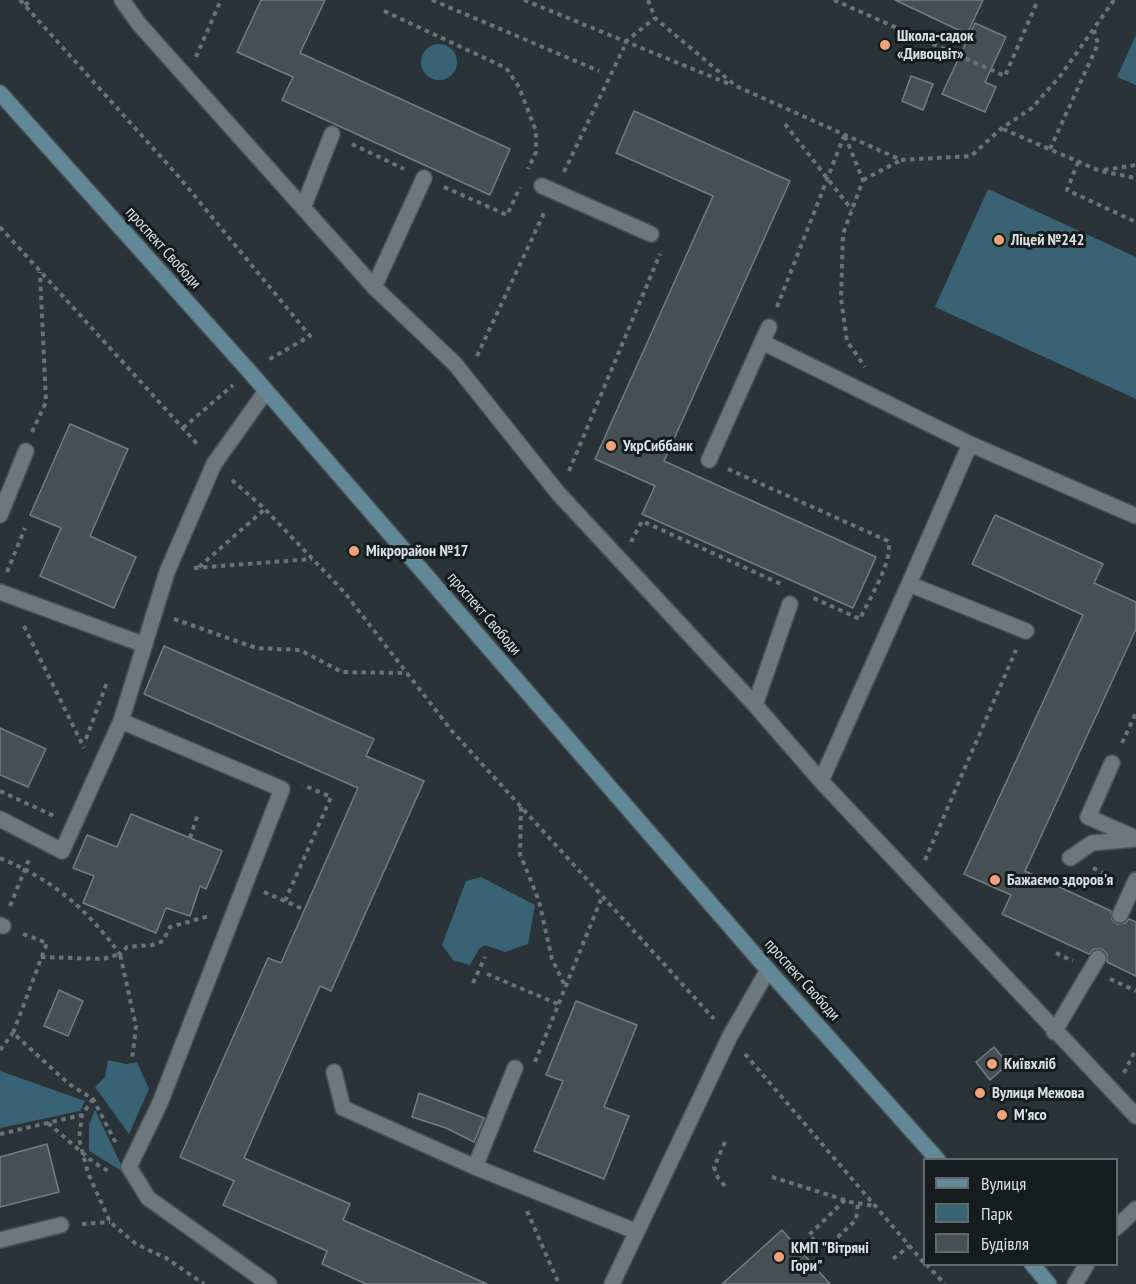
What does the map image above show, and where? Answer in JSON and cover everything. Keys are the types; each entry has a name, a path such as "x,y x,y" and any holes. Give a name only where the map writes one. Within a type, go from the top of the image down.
{"street":[{"name":"проспект Свободи","path":"0,93 266,391 768,970 936,1158"},
{"path":"1034,1266 1049,1284"}],"lane":[{"path":"122,0 139,24 374,286 455,364 558,493 755,705 821,781 1054,1032 1136,1116"},
{"path":"303,207 332,134"},
{"path":"374,286 424,178"},
{"path":"542,186 652,241"},
{"path":"709,460 770,327"},
{"path":"762,342 970,444 1136,516"},
{"path":"0,819 62,851 121,721 167,572 214,464 266,391"},
{"path":"821,781 970,444"},
{"path":"0,515 26,451"},
{"path":"909,584 1026,631"},
{"path":"5,589 145,645"},
{"path":"755,705 793,597"},
{"path":"121,721 282,789 160,1103 129,1167 148,1198 269,1284"},
{"path":"1112,763 1088,818 1136,839"},
{"path":"1070,858 1092,843 1136,839"},
{"path":"1120,915 1135,883"},
{"path":"1054,1032 1098,958"},
{"path":"612,1284 635,1231 730,1036 768,970"},
{"path":"475,1167 515,1068"},
{"path":"334,1072 343,1108 475,1167 635,1231"},
{"path":"1118,1226 1136,1209"},
{"path":"0,1240 61,1226"},
{"path":"1074,1284 1086,1266"}],"path":[{"path":"20,0 179,177 310,336"},
{"path":"25,5 31,0"},
{"path":"193,64 221,0"},
{"path":"432,0 598,71"},
{"path":"524,0 736,86 901,160"},
{"path":"648,0 655,18 736,86"},
{"path":"834,0 1005,76 1038,0"},
{"path":"866,369 847,341 841,298 843,234 863,180 901,160 971,156 1002,128 1032,108 1061,75 1114,0"},
{"path":"384,11 506,68 519,87 536,131 536,152 526,173"},
{"path":"625,42 655,18"},
{"path":"1050,149 1098,44 1094,30"},
{"path":"784,124 852,210"},
{"path":"1002,128 1100,171 1136,178"},
{"path":"770,327 844,135"},
{"path":"844,135 863,180"},
{"path":"1078,162 1067,190 1136,222"},
{"path":"1100,171 1136,165"},
{"path":"507,215 521,183"},
{"path":"0,227 214,464 265,509 344,592 452,730 730,1036 923,1262"},
{"path":"558,493 661,252 652,241"},
{"path":"31,433 46,402 40,271"},
{"path":"628,548 642,521 793,597 860,619 888,560 891,549 888,541 709,460"},
{"path":"265,509 199,567 313,559"},
{"path":"25,528 5,589 96,777"},
{"path":"153,614 256,648 300,650 342,672 407,673"},
{"path":"922,866 1026,631"},
{"path":"79,757 108,681"},
{"path":"1112,763 1136,712"},
{"path":"282,789 287,779 331,797 285,901"},
{"path":"0,791 56,817 59,807"},
{"path":"521,807 520,854 539,901 552,959 565,987"},
{"path":"190,838 198,814"},
{"path":"0,1050 13,1033 47,943 1,926 37,838"},
{"path":"0,858 25,868 72,898 120,954 136,1026 132,1060"},
{"path":"1070,858 1135,883"},
{"path":"254,887 305,910"},
{"path":"552,1019 602,897"},
{"path":"41,957 103,959 120,954 127,948 152,945 163,941 170,927 217,914 234,913"},
{"path":"472,983 485,957"},
{"path":"487,974 558,1004"},
{"path":"13,1033 69,1084 93,1099 129,1167"},
{"path":"93,1099 82,1115 79,1139 93,1186 110,1222 136,1244 166,1258 204,1284"},
{"path":"0,1134 82,1115"},
{"path":"48,1123 93,1162 128,1182 140,1185"},
{"path":"725,1143 714,1167 718,1178 726,1188"},
{"path":"772,1177 845,1200 875,1206"},
{"path":"845,1200 809,1235 824,1250 856,1220 858,1203"},
{"path":"524,1205 559,1284"},
{"path":"893,1259 909,1246"},
{"path":"927,1266 945,1284"}],"green space":[{"path":"1136,35 1136,85 1117,77"},
{"path":"439,44 452,49 457,62 452,75 439,80 426,75 421,62 426,49"},
{"path":"988,189 1136,257 1136,399 935,307"},
{"path":"481,877 535,905 528,944 505,952 485,945 479,949 470,965 453,960 442,945 466,881"},
{"path":"108,1060 126,1064 137,1062 149,1089 129,1134 95,1087 105,1077"},
{"path":"0,1071 85,1101 80,1111 0,1128"},
{"path":"95,1110 125,1173 89,1151 89,1125"}],"building":[{"path":"261,0 325,0 300,53 510,149 490,195 282,100 293,77 237,52"},
{"path":"895,0 983,0 967,34"},
{"path":"975,23 1006,37 985,82 996,87 985,112 942,94"},
{"path":"911,76 933,84 923,110 902,101"},
{"path":"634,111 790,181 664,461 876,557 853,608 642,514 655,486 595,459 713,196 616,153"},
{"path":"70,424 128,449 90,536 136,557 114,608 40,576 61,528 30,515"},
{"path":"995,515 1103,564 1094,583 1136,602 1136,629 1025,871 1111,911 1112,920 1117,924 1125,923 1129,919 1136,922 1136,976 1107,962 1107,954 1102,949 1094,949 1089,954 1002,914 1011,895 964,874 1083,615 972,564"},
{"path":"164,646 374,739 366,756 424,781 331,991 320,986 244,1158 350,1204 343,1220 487,1284 366,1284 322,1264 327,1251 223,1205 234,1181 180,1157 268,958 281,963 358,788 144,694"},
{"path":"0,728 46,749 28,787 0,775"},
{"path":"131,814 222,851 206,889 200,886 190,916 166,908 156,933 83,903 94,876 73,868 87,835 117,847"},
{"path":"59,990 83,1001 68,1036 44,1026"},
{"path":"576,1001 637,1025 604,1107 629,1116 604,1179 534,1151 563,1081 546,1075"},
{"path":"994,1047 1008,1064 990,1080 976,1062"},
{"path":"419,1093 484,1118 474,1142 446,1128 412,1117"},
{"path":"47,1144 59,1192 0,1207 0,1157"},
{"name":"КМП \"Вітряні Гори\"","path":"782,1230 830,1284 722,1284"}],"place":[{"name":"Школа-садок «Дивоцвіт»","path":"885,45"},
{"name":"Ліцей №242","path":"999,240"},
{"name":"УкрСиббанк","path":"611,446"},
{"name":"Мікрорайон №17","path":"354,551"},
{"name":"Бажаємо здоров'я","path":"995,880"},
{"name":"Київхліб","path":"992,1064"},
{"name":"Вулиця Межова","path":"980,1093"},
{"name":"М'ясо","path":"1002,1115"},
{"name":"КМП \"Вітряні Гори\"","path":"779,1257"}]}
